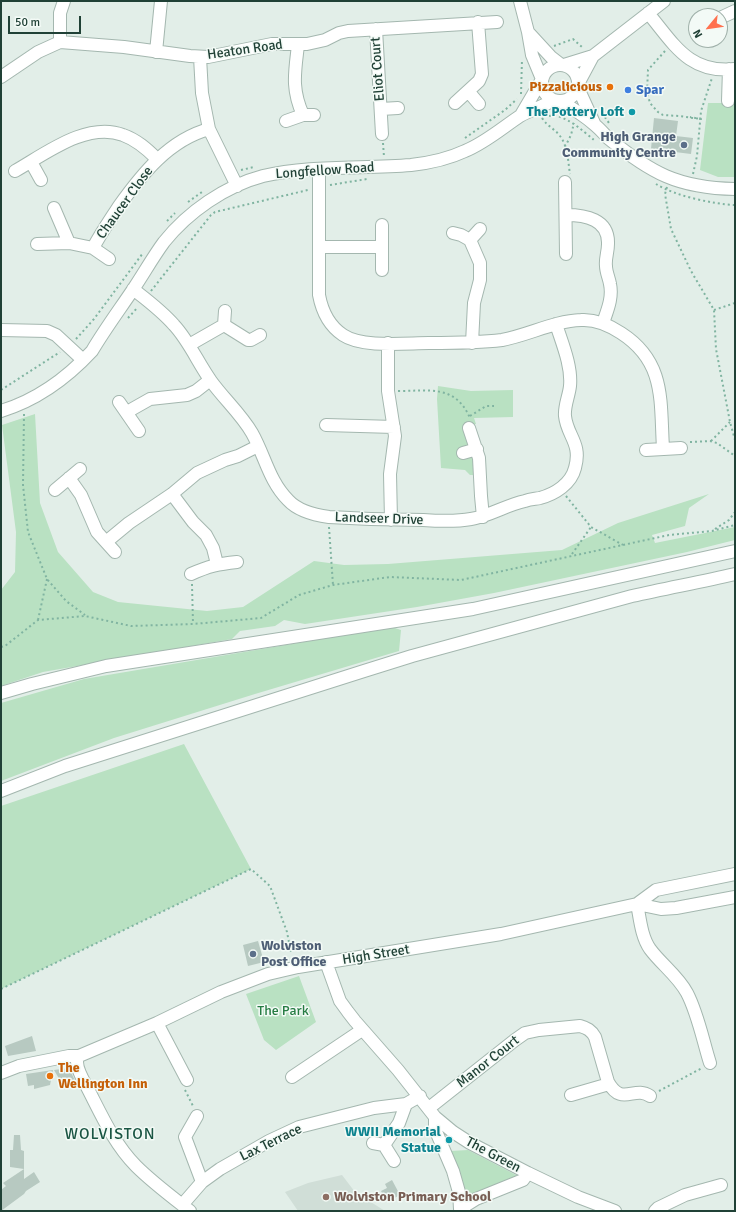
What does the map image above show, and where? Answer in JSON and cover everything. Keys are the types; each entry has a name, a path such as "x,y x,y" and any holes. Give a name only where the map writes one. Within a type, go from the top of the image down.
{"street":[{"path":"60,42 60,13 64,1"},
{"path":"156,52 161,1"},
{"path":"520,1 528,32 525,56 542,80 544,92 557,101 571,107 618,145 658,173 692,185 735,189"},
{"path":"521,115 548,68 554,65 593,56 664,1"},
{"path":"648,13 682,54 689,60 702,66 715,69 732,69 728,101"},
{"path":"455,103 479,81 482,74 478,22"},
{"name":"Heaton Road","path":"1,77 38,52 60,42 124,47 200,57 227,54 272,44 298,45 317,42 348,31 497,22"},
{"name":"Eliot Court","path":"376,29 382,134"},
{"path":"528,32 544,50 575,72 578,77 578,86 595,125"},
{"path":"286,121 308,115 297,99 294,82 298,45"},
{"path":"521,115 557,101 571,98 593,56"},
{"path":"200,57 202,93 208,129 237,186"},
{"path":"468,91 480,104"},
{"name":"Eliot Court","path":"381,109 398,108"},
{"name":"Longfellow Road","path":"1,411 26,409 66,377 92,351 163,243 186,218 208,202 237,186 263,176 292,171 424,164 466,151 521,115"},
{"name":"Chaucer Close","path":"93,248 100,233 128,194 158,159 188,136 208,129"},
{"name":"Chaucer Close","path":"15,172 61,145 80,136 99,132 121,134 132,139 158,159"},
{"path":"31,162 41,180"},
{"path":"319,170 319,295 321,308 334,328 344,336 353,340 364,342 472,343 502,340 556,324 582,320 604,323 638,346 647,356 654,370 659,386 663,448"},
{"path":"565,182 566,254"},
{"path":"54,208 68,243"},
{"path":"566,215 586,216 594,220 600,225 607,237 606,268 611,294 604,323"},
{"path":"382,225 382,270"},
{"path":"470,240 480,229"},
{"path":"453,233 470,240 477,255 480,271 480,280 474,303 472,343"},
{"name":"Chaucer Close","path":"37,244 68,243 93,248 109,260"},
{"path":"319,247 382,247"},
{"name":"Landseer Drive","path":"133,289 168,318 175,326 210,380 252,433 272,479 289,502 301,510 315,515 329,517 456,521 483,517 512,504 551,494 560,488 571,477 577,460 576,447 565,416 565,406 570,385 570,373 556,324"},
{"path":"224,311 224,325"},
{"path":"189,346 224,325"},
{"path":"224,325 248,340 260,335"},
{"path":"1,330 47,331 56,335 83,360"},
{"path":"388,343 388,391 395,436 390,474 391,520"},
{"path":"127,412 150,399 187,395 196,391 210,380"},
{"path":"119,402 139,431"},
{"path":"469,422 477,449 480,466 483,517"},
{"path":"326,426 394,427"},
{"path":"106,542 138,517 172,494 197,473 258,446"},
{"path":"646,450 681,448"},
{"path":"463,453 477,449"},
{"path":"55,490 80,469"},
{"path":"69,478 81,495 95,528 115,552"},
{"path":"172,494 193,522 206,535 213,548 217,564"},
{"path":"1,693 106,666 473,609 735,551"},
{"path":"192,574 208,566 237,562"},
{"path":"1,791 65,766 412,656 632,596 704,582 735,574"},
{"path":"638,904 656,890 735,874"},
{"path":"638,904 660,909 676,908 735,897"},
{"path":"638,904 644,936 649,948 681,984 687,994 693,1008 710,1063"},
{"name":"High Street","path":"6,1071 19,1066 69,1056 79,1056 157,1023 246,981 291,969 501,934 638,904"},
{"path":"326,962 340,1001 362,1030 398,1070 432,1112"},
{"path":"157,1023 187,1080"},
{"name":"Manor Court","path":"432,1112 515,1040 525,1033 539,1030 580,1026 592,1031 598,1043 609,1084"},
{"path":"292,1077 362,1030"},
{"path":"79,1056 77,1060 78,1066 85,1083 110,1130 126,1154 136,1166 186,1208"},
{"path":"1,1060 6,1071"},
{"path":"571,1095 609,1084 611,1088 621,1094 627,1095 641,1092 650,1096"},
{"name":"Lax Terrace","path":"186,1208 202,1182 242,1156 299,1127 374,1108 406,1104 420,1096"},
{"path":"394,1161 379,1144 399,1123 406,1104"},
{"name":"The Green","path":"432,1112 453,1132 470,1143 528,1173 523,1180 476,1199 460,1210"},
{"name":"The Green","path":"432,1112 435,1128 459,1192 460,1210"},
{"path":"198,1116 185,1137 202,1182"},
{"path":"445,1152 455,1146 470,1143"},
{"path":"528,1173 578,1197 615,1211"},
{"path":"655,1211 658,1208 685,1195 721,1185"}],"path":[{"path":"544,50 573,39 593,56"},
{"path":"669,47 648,70 646,92 650,103 663,115 701,119"},
{"path":"462,140 505,110 521,96 525,56"},
{"path":"688,173 693,174 697,156 702,111 715,69"},
{"path":"534,110 547,126 560,136 565,146 570,174 565,182"},
{"path":"600,110 611,125"},
{"path":"690,117 701,119"},
{"path":"382,134 385,167"},
{"path":"627,140 630,136"},
{"path":"623,137 632,144"},
{"path":"231,174 257,166"},
{"path":"670,178 665,194 671,229 691,272 714,310 716,349 730,422 735,440"},
{"path":"125,321 145,299 211,215 215,212 319,187 368,179"},
{"path":"185,204 206,189"},
{"path":"165,224 180,209"},
{"path":"1,390 69,346 94,320 147,247"},
{"path":"714,310 735,303"},
{"path":"388,391 442,391 454,397 463,405 469,422 486,406 494,406"},
{"path":"18,416 26,409"},
{"path":"26,409 23,485 28,532 47,579 66,601 85,616"},
{"path":"710,441 730,422"},
{"path":"681,448 682,442 717,442 735,456"},
{"path":"560,488 591,526 623,545"},
{"path":"712,531 729,520 735,512"},
{"path":"329,517 334,586"},
{"path":"1,647 5,646 38,620 85,616 131,626 193,624 261,618 298,595 334,586 390,578 461,580 669,535 712,531 735,525"},
{"path":"571,555 591,526"},
{"path":"192,574 193,624"},
{"path":"38,620 47,579"},
{"path":"1,989 252,870 270,886 287,932 291,953"},
{"path":"650,1096 710,1063"},
{"path":"187,1080 182,1083 198,1116"}],"shaded area":[{"name":"Wolviston Primary School","path":"342,1175 355,1192 385,1211 298,1211 285,1192 308,1183"}],"green space":[{"path":"708,103 735,103 735,177 718,177 700,170"},
{"path":"438,386 471,391 513,390 513,417 474,418 476,424 467,427 478,475 470,475 465,470 441,468 437,399"},
{"path":"35,414 40,503 58,552 93,592 118,602 207,611 243,607 314,561 344,565 388,564 562,550 618,523 709,494 689,508 685,526 652,535 655,543 735,527 735,540 687,552 494,593 417,607 305,624 284,620 275,626 240,631 232,639 43,672 1,686 1,590 15,572 16,532 2,425"},
{"path":"392,627 401,630 399,651 114,738 1,781 1,703 84,679"},
{"path":"184,744 251,869 1,989 1,806"},
{"name":"The Park","path":"299,976 316,1022 276,1050 264,1040 246,994"},
{"path":"468,1150 518,1176 466,1198 450,1151"}],"building":[{"path":"654,118 678,121 676,136 693,138 691,154 651,149"},
{"name":"Wolviston Post Office","path":"258,941 264,962 248,966 243,945"},
{"path":"32,1036 36,1051 8,1056 5,1046"},
{"path":"69,1068 76,1083 65,1089 54,1070"},
{"path":"53,1070 50,1085 34,1089 34,1085 28,1086 26,1074"},
{"path":"14,1135 20,1135 21,1150 24,1151 24,1169 10,1167 10,1150 13,1150"},
{"path":"24,1169 24,1179 34,1172 40,1182 1,1211 1,1190 6,1186 3,1183"},
{"path":"392,1180 400,1195 387,1202 381,1191 387,1188 385,1184"}],"place":[{"name":"Pizzalicious","path":"610,87"},
{"name":"Spar","path":"628,90"},
{"name":"The Pottery Loft","path":"632,112"},
{"name":"High Grange Community Centre","path":"684,145"},
{"name":"Wolviston Post Office","path":"253,954"},
{"name":"The Wellington Inn","path":"50,1076"},
{"name":"WWII Memorial Statue","path":"449,1140"},
{"name":"Wolviston Primary School","path":"326,1197"}],"district":[{"name":"WOLVISTON","path":"110,1135"}]}
